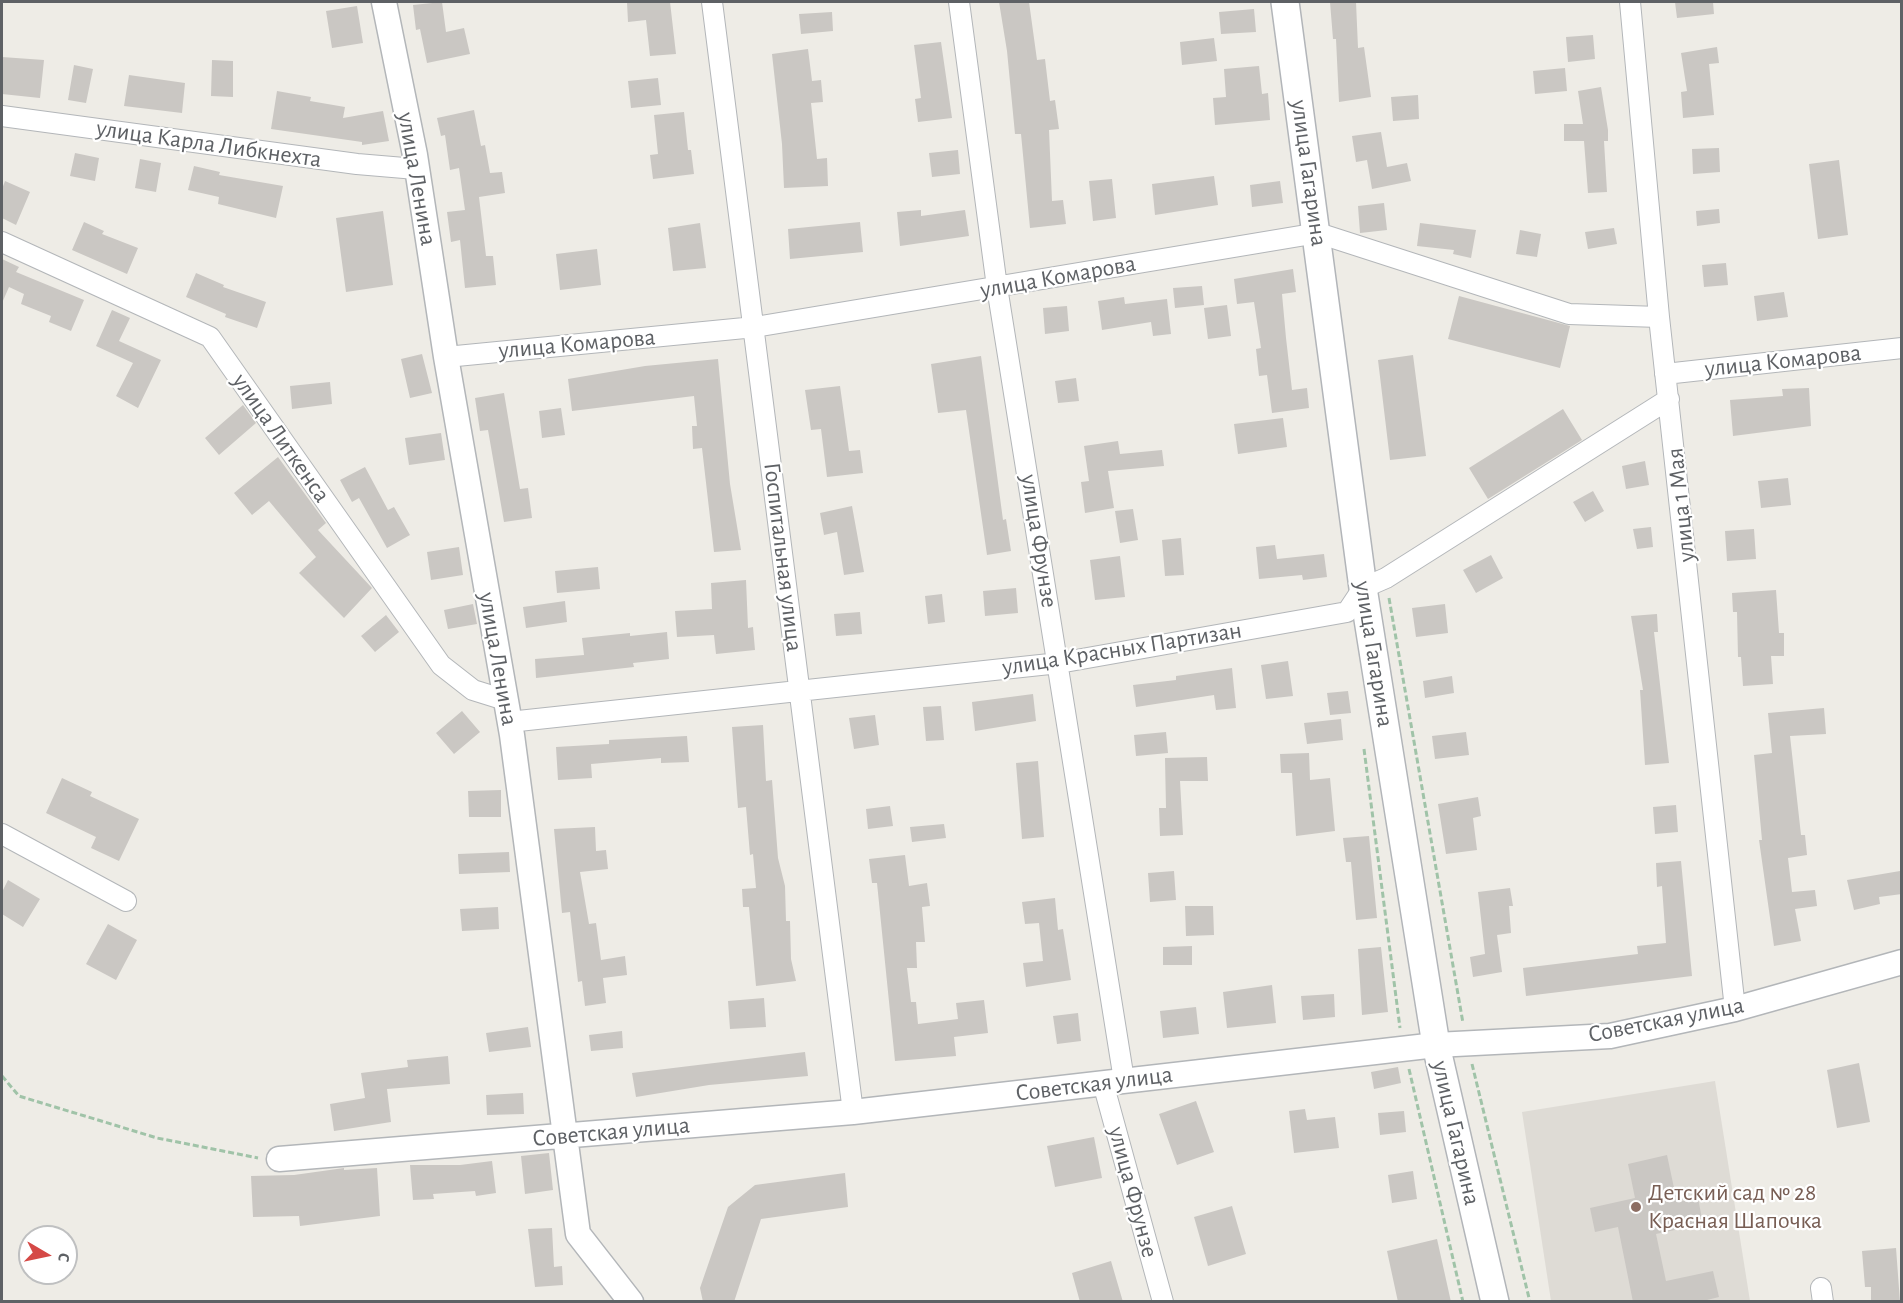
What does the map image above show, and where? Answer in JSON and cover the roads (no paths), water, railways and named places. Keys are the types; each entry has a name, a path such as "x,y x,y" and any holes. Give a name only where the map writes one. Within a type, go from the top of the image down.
{"main road":[{"name":"улица Гагарина","path":"1285,2 1318,233 1374,583 1436,1045 1495,1302"}],"street":[{"name":"улица Ленина","path":"384,2 416,169 507,711 578,1234 631,1302"},
{"name":"Госпитальная улица","path":"712,2 853,1112"},
{"name":"улица Фрунзе","path":"959,2 997,287 1059,663 1114,1082 1162,1302"},
{"name":"улица 1 Мая","path":"1630,2 1659,318 1735,1009"},
{"name":"улица Карла Либкнехта","path":"2,116 357,165 416,169"},
{"name":"улица Комарова","path":"446,357 755,327 1318,233 1569,314 1659,318"},
{"name":"улица Литкенса","path":"2,243 210,338 441,665 473,690 507,711"},
{"name":"улица Комарова","path":"1665,374 1902,348"},
{"name":"улица Красных Партизан","path":"507,711 800,690 1059,663 1347,612 1374,583 1669,399"},
{"path":"2,834 126,901"},
{"name":"Советская улица","path":"279,1159 853,1112 1436,1045 1610,1036 1735,1009 1902,962"}],"place":[{"name":"Детский сад № 28 Красная Шапочка","path":"1636,1207"}]}
